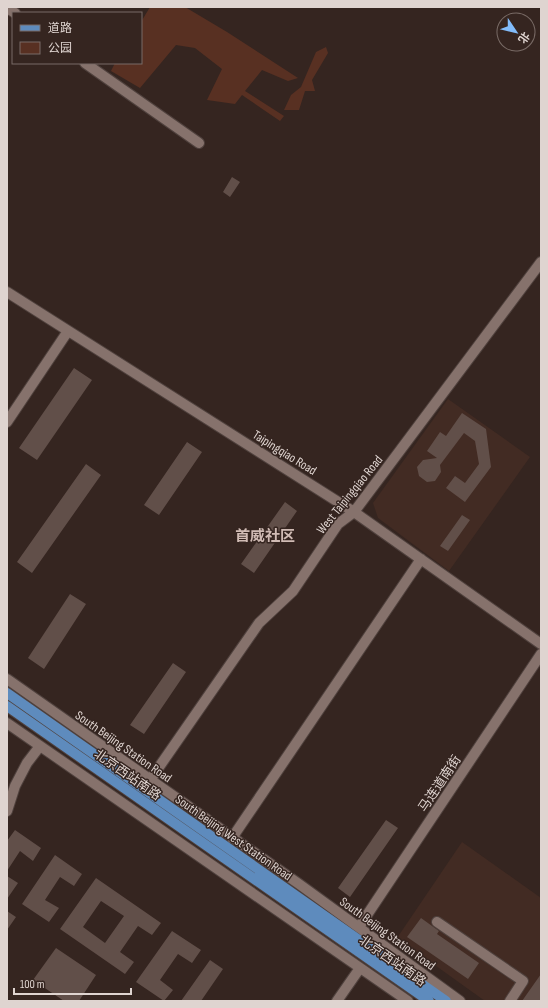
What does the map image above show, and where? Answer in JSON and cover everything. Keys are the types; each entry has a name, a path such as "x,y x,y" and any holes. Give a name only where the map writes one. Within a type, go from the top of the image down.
{"main road":[{"name":"South Beijing West Station Road","path":"7,692 446,1001"},
{"name":"北京西站南路","path":"7,706 429,1001"}],"street":[{"path":"87,64 199,143"},
{"name":"West Taipingqiao Road","path":"150,780 259,623 293,591 338,524 354,512 541,262"},
{"name":"Taipingqiao Road","path":"7,292 354,512 541,644"},
{"path":"7,422 68,331"},
{"path":"232,838 421,559"},
{"name":"马连道南街","path":"359,927 541,654"},
{"name":"South Beijing Station Road","path":"7,679 359,927 460,1001"},
{"path":"7,723 408,1001"},
{"path":"7,811 9,794 27,763 40,746"},
{"path":"438,922 523,981 510,1001"},
{"path":"337,1001 360,968"}],"shaded area":[{"path":"448,399 530,457 449,571 378,518 373,503"},
{"path":"462,842 541,898 541,1001 485,1001 397,938"}],"green space":[{"path":"150,7 185,7 298,78 288,81 262,70 245,91 284,116 280,121 242,95 235,104 207,100 222,69 195,48 176,45 140,88 111,71 114,64 142,64 142,20"},
{"path":"326,47 328,53 312,80 315,91 305,91 299,110 284,110 291,95 301,87 316,52"}],"building":[{"path":"232,177 240,182 230,197 223,192"},
{"path":"74,368 92,380 37,460 19,448"},
{"path":"462,413 486,429 491,467 465,502 446,488 455,476 465,483 479,464 475,441 464,433 440,465 441,472 435,481 427,482 419,476 417,467 423,460 437,458 427,451 440,432 446,436"},
{"path":"187,442 202,452 159,515 144,505"},
{"path":"86,464 101,475 32,573 17,562"},
{"path":"285,502 297,511 254,573 241,564"},
{"path":"462,515 470,520 448,551 440,546"},
{"path":"70,594 86,604 44,669 28,658"},
{"path":"173,663 186,672 144,734 130,725"},
{"path":"386,820 398,828 350,897 338,888"},
{"path":"15,830 41,848 33,861 20,851 7,871 7,841"},
{"path":"55,855 82,874 74,886 60,877 45,900 59,908 49,922 22,904"},
{"path":"7,876 18,883 7,899"},
{"path":"96,878 161,923 152,935 138,926 120,952 134,962 125,974 60,929","holes":["101,901 124,916 105,943 83,927"]},
{"path":"7,911 16,917 7,930"},
{"path":"421,918 439,931 437,934 479,963 468,979 407,937"},
{"path":"172,931 201,950 192,963 178,954 160,980 173,990 164,1001 136,982"},
{"path":"56,948 96,975 79,1001 64,1001 33,980"},
{"path":"210,960 223,969 201,1001 181,1001"},
{"path":"541,974 541,1001 522,1001"}],"district":[{"name":"首威社区","path":"265,536"}]}
